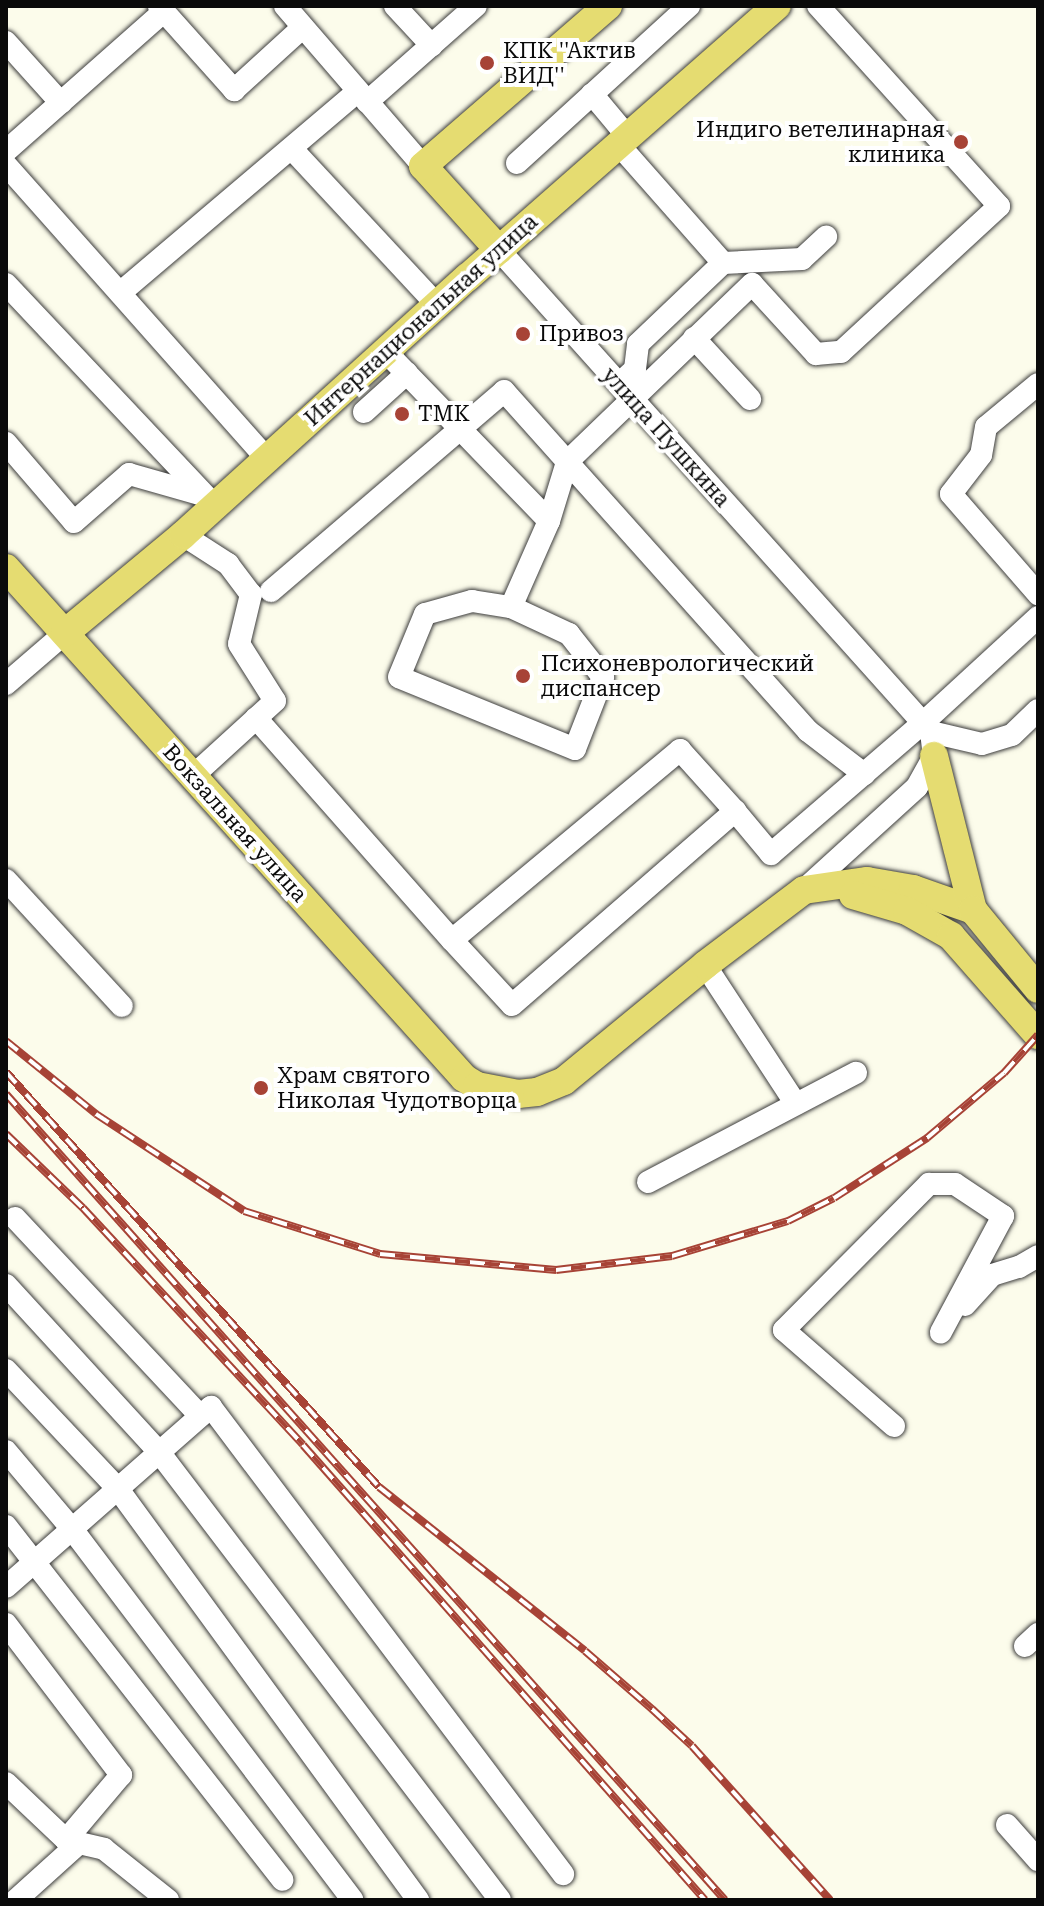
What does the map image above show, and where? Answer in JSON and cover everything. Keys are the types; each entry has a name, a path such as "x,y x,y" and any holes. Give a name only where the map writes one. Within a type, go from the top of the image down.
{"main road":[{"path":"423,166 608,6"},
{"name":"Интернациональная улица","path":"65,633 183,535 208,500 267,459 777,6"},
{"name":"улица Пушкина","path":"423,166 499,250"},
{"name":"Вокзальная улица","path":"6,568 464,1078 498,1092 518,1094 553,1086 705,965"},
{"path":"930,737 973,910 1038,989"},
{"path":"705,965 804,890 867,881 913,889 973,910"},
{"path":"804,890 860,895 907,911 951,936 1038,1035"}],"street":[{"name":"улица Пушкина","path":"285,6 423,166"},
{"path":"395,6 432,46"},
{"path":"120,293 292,149 432,46 476,6"},
{"path":"517,163 689,6"},
{"path":"511,607 549,521 567,462 625,391 694,338 752,284 816,354 841,352 999,206 818,6"},
{"path":"6,151 161,8 234,90 303,27"},
{"path":"6,42 61,103"},
{"path":"592,94 624,141 723,263"},
{"path":"292,149 437,305"},
{"path":"6,165 267,459"},
{"path":"625,391 635,369 638,344 723,263 802,259 826,237"},
{"name":"улица Пушкина","path":"499,250 930,737"},
{"path":"6,284 208,500"},
{"path":"694,338 750,399"},
{"path":"385,351 549,521"},
{"path":"364,412 407,373"},
{"path":"1038,384 986,427 981,455 951,494 1038,594"},
{"path":"271,591 504,391 808,731 864,774"},
{"path":"6,443 74,522 129,474 208,500"},
{"path":"183,535 228,564 251,594 239,644 275,701 193,776"},
{"path":"472,601 511,607 569,634 603,677 575,749 399,677 425,614 472,601"},
{"path":"452,940 680,750 771,854 864,774 930,737 1038,617"},
{"path":"6,684 65,633"},
{"path":"930,737 982,744 1012,735 1038,710"},
{"path":"256,718 512,1005 735,811"},
{"path":"804,890 917,787 930,737"},
{"path":"6,880 122,1006"},
{"path":"705,965 796,1104"},
{"path":"648,1182 856,1073"},
{"path":"894,1426 784,1330 929,1184 955,1184 1003,1216 941,1332 992,1275 1019,1267 1038,1256"},
{"path":"15,1218 206,1412 563,1874"},
{"path":"6,1285 159,1452 500,1900"},
{"path":"6,1370 118,1489 418,1900"},
{"path":"6,1587 206,1412"},
{"path":"6,1451 72,1529 353,1900"},
{"path":"6,1526 36,1560 283,1880"},
{"path":"6,1624 121,1775 73,1842 16,1900"},
{"path":"6,1783 73,1842 104,1849 168,1900"},
{"path":"1007,1825 1038,1860"}],"railway":[{"path":"6,1041 96,1114 244,1211 380,1254 556,1270 672,1256 788,1221 834,1198 927,1138 1004,1073 1038,1035"},
{"path":"6,1072 379,1487 585,1651 652,1709 692,1746 830,1900"},
{"path":"6,1094 725,1900"},
{"path":"6,1134 83,1208 303,1445 705,1900"}],"place":[{"name":"КПК ''Актив ВИД''","path":"487,63"},
{"name":"Индиго ветелинарная клиника","path":"961,142"},
{"name":"Привоз","path":"523,334"},
{"name":"ТМК","path":"402,414"},
{"name":"Психоневрологический диспансер","path":"523,676"},
{"name":"Храм святого Николая Чудотворца","path":"261,1088"}]}
